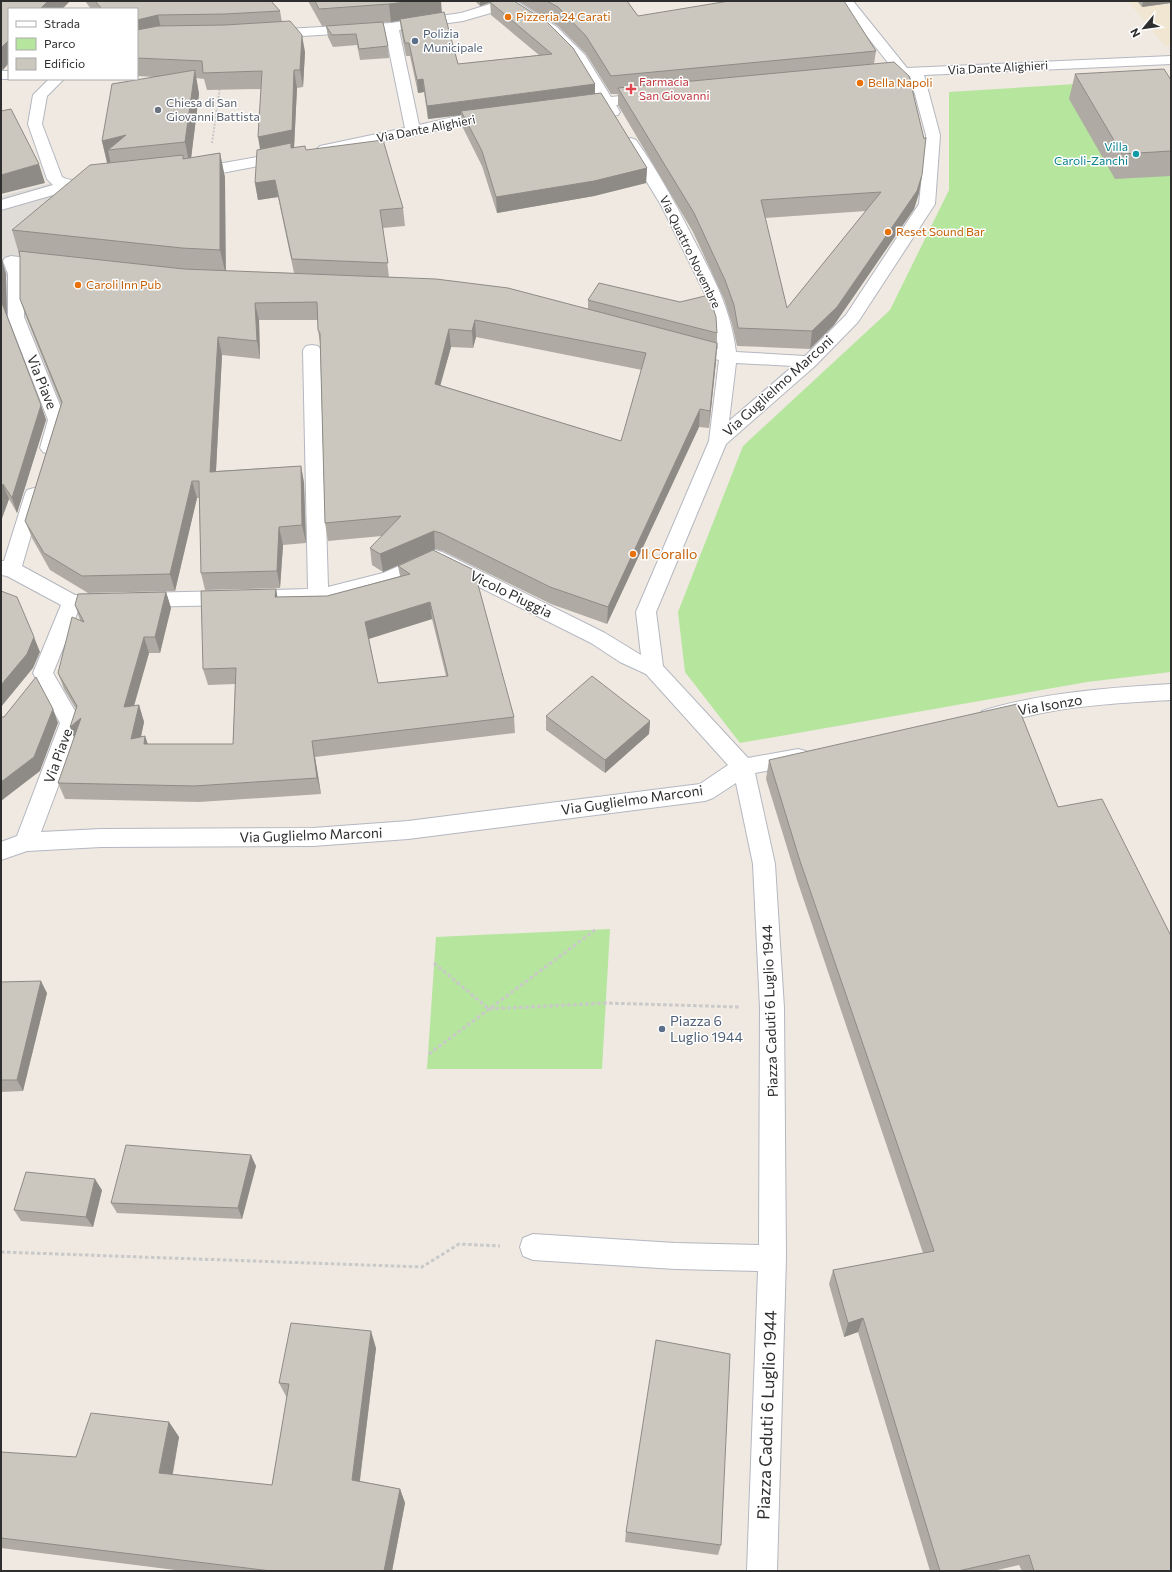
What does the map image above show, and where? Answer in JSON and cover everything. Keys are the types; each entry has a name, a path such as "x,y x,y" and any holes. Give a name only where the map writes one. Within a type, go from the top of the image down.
{"street":[{"path":"846,1 909,72"},
{"path":"259,35 391,27 463,17 508,2"},
{"name":"Via Quattro Novembre","path":"508,2 552,30 580,58 669,205 714,296 725,330 728,357 718,441"},
{"path":"391,27 412,132"},
{"name":"Via Dante Alighieri","path":"864,76 909,72 1171,60"},
{"name":"Via Guglielmo Marconi","path":"653,669 646,612 718,441 809,362 852,318 927,204 933,135 909,72"},
{"path":"57,80 40,96 35,124 55,179 66,186"},
{"path":"566,106 660,96"},
{"name":"Via Dante Alighieri","path":"184,174 207,172 412,132 464,120 503,115"},
{"path":"1,205 66,186 105,182"},
{"name":"Via Piave","path":"65,267 11,261 16,274 16,317 57,420 41,472 6,568 72,602"},
{"path":"676,343 728,357 809,362"},
{"path":"312,350 318,596"},
{"name":"Vicolo Piuggia","path":"72,602 318,596 388,579 435,557 598,638 627,657 653,669"},
{"path":"29,690 43,673 72,602"},
{"path":"653,669 743,767 815,754"},
{"name":"Via Piave","path":"26,842 71,723 43,673"},
{"name":"Via Isonzo","path":"972,721 1031,707 1094,697 1171,692"},
{"name":"Via Guglielmo Marconi","path":"1,851 26,842 101,838 313,838 408,830 705,792 743,767"},
{"name":"Piazza Caduti 6 Luglio 1944","path":"743,767 764,864 772,1008 772,1258 762,1571"},
{"path":"533,1247 675,1256 772,1258"}],"path":[{"path":"207,172 221,82"},
{"path":"429,1054 595,930"},
{"path":"434,963 489,1009 606,1003 772,1008"},
{"path":"1,1252 422,1267 459,1244 533,1247"}],"shaded area":[{"path":"1128,1 1171,1 1171,45 1165,46"},
{"path":"51,183 66,186 16,274 1,279 1,196"}],"green space":[{"path":"1171,78 1171,672 1087,682 740,743 685,672 678,612 743,446 890,310 949,190 949,92"},
{"path":"610,929 602,1069 427,1069 436,937"}],"building":[{"path":"1,1 48,1 41,8 8,8 8,41 1,48"},
{"path":"95,1 271,1 280,11 158,15 138,20 138,8 101,8"},
{"path":"315,1 413,1 319,9"},
{"path":"514,1 546,21 573,48 595,84 427,106 423,79 417,80 409,43 405,43 400,19 444,12 458,64 552,54 490,2"},
{"path":"547,1 627,1 638,16 729,1 844,1 876,51 611,76 586,36 558,7"},
{"path":"290,21 302,35 300,70 294,70 292,130 258,137 262,71 203,73 202,61 138,58 138,30 158,26 225,25"},
{"path":"383,22 388,46 359,49 356,34 332,35 326,26"},
{"path":"894,62 909,76 924,139 926,137 922,175 917,191 837,307 812,331 738,328 734,305 725,280 694,213 618,88","holes":["881,192 787,308 761,200"]},
{"path":"1164,69 1171,80 1171,151 1122,154 1075,74"},
{"name":"Chiesa di San Giovanni Battista","path":"195,70 185,142 108,150 126,135 102,141 112,84"},
{"path":"601,93 647,168 594,181 496,197 482,151 461,111"},
{"path":"11,109 39,164 1,175 1,111"},
{"path":"383,140 403,208 380,210 388,263 292,259 275,180 255,183 257,150 291,143 291,148 305,146 306,150"},
{"path":"220,153 220,250 182,248 12,230 90,165 183,155 183,159"},
{"path":"19,251 184,269 436,279 508,288 717,343 710,411 700,409 608,607 550,587 441,533 434,531 380,554 370,548 401,516 325,523 320,333 318,330 317,302 255,303 257,341 218,337 210,472 301,466 302,525 279,527 277,571 201,573 199,481 192,481 170,574 82,576 44,553 25,521 62,402 20,299","holes":["475,320 646,353 621,441 435,384 449,329 472,331"]},
{"path":"1,258 2,303 41,405 12,498 3,484 1,490"},
{"path":"599,283 680,302 709,295 716,317 717,333 588,300"},
{"path":"433,550 474,570 514,717 312,741 317,778 194,786 58,783 81,718 70,727 77,706 58,673 72,617 84,622 75,605 78,594 166,592 155,637 144,637 124,707 139,705 131,739 145,736 144,744 233,744 236,668 203,669 201,591 276,589 275,597 327,596 410,574 398,566","holes":["430,602 448,676 378,683 365,622"]},
{"path":"1,591 17,597 34,637 27,654 1,685"},
{"path":"592,676 650,721 605,760 546,716"},
{"path":"36,677 53,709 34,757 1,782 1,717 4,717"},
{"path":"1017,704 1058,807 1102,799 1171,936 1171,1571 1034,1571 1029,1555 958,1571 940,1571 863,1318 848,1323 833,1270 934,1251 800,861 769,760"},
{"path":"41,981 17,1080 1,1080 1,982"},
{"path":"126,1145 251,1155 238,1208 111,1203"},
{"path":"26,1172 95,1179 86,1217 14,1210"},
{"path":"291,1323 371,1331 352,1480 400,1489 384,1571 271,1571 1,1538 1,1452 76,1457 91,1413 169,1422 159,1473 272,1485 289,1384 279,1383"},
{"path":"656,1340 730,1354 721,1545 626,1532"}],"place":[{"name":"Pizzeria 24 Carati","path":"508,17"},
{"name":"Polizia Municipale","path":"415,41"},
{"name":"Bella Napoli","path":"860,83"},
{"name":"Farmacia San Giovanni","path":"631,89"},
{"name":"Chiesa di San Giovanni Battista","path":"158,110"},
{"name":"Villa Caroli-Zanchi","path":"1136,154"},
{"name":"Reset Sound Bar","path":"888,232"},
{"name":"Caroli Inn Pub","path":"78,285"},
{"name":"Il Corallo","path":"633,554"},
{"name":"Piazza 6 Luglio 1944","path":"662,1029"}]}
